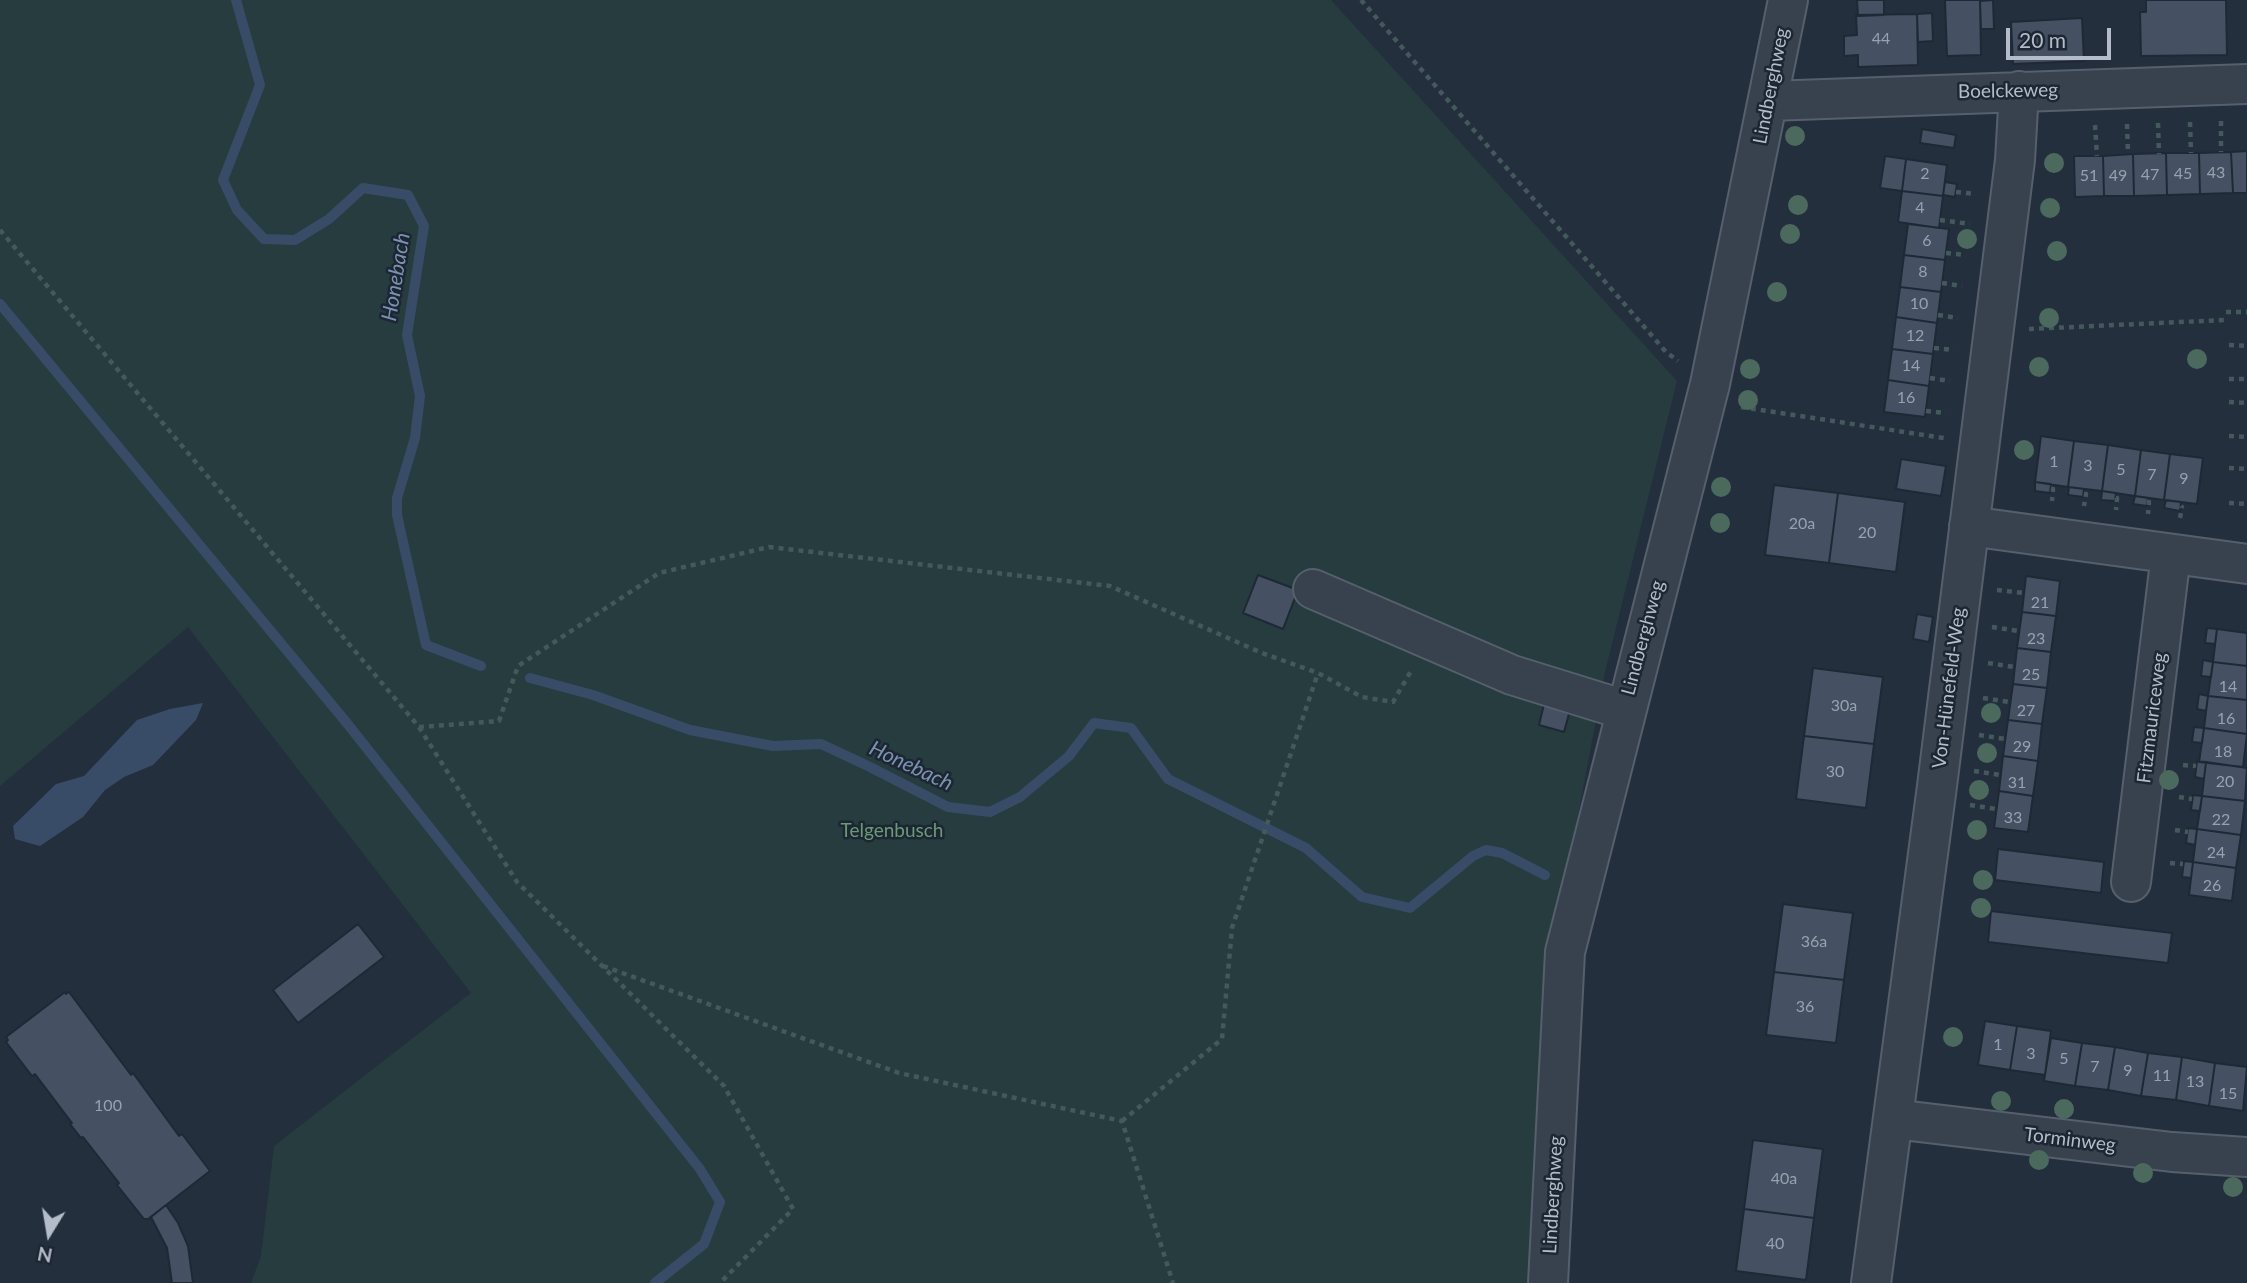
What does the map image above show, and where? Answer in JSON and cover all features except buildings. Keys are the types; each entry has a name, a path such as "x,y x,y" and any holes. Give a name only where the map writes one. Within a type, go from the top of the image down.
{"street":[{"name":"Lindberghweg","path":"1548,1283 1564,952 1707,393 1788,0"},
{"name":"Boelckeweg","path":"1769,101 2247,84"},
{"name":"Von-Hünefeld-Weg","path":"1871,1283 1994,331 2015,160 2019,91"},
{"path":"1969,526 2247,564"},
{"name":"Fitzmauriceweg","path":"2131,882 2171,554"},
{"path":"1313,589 1512,675 1625,710"},
{"name":"Torminweg","path":"1893,1119 2172,1152 2247,1157"}],"path":[{"path":"1361,0 1666,352 1707,393 1979,443"},
{"path":"0,230 419,727 517,882 724,1086 793,1209 720,1283"},
{"path":"2226,312 2247,313"},
{"path":"1994,331 2224,320"},
{"path":"2229,345 2247,346"},
{"path":"2229,379 2244,379"},
{"path":"2229,402 2247,403"},
{"path":"2229,436 2247,437"},
{"path":"2229,468 2247,469"},
{"path":"2229,503 2247,504"},
{"path":"419,727 499,721 518,666 659,573 769,547 1110,586 1262,653 1318,673 1362,697 1393,702 1429,639"},
{"path":"1122,1121 1222,1039 1232,928 1318,673"},
{"path":"601,965 899,1073 1122,1121"},
{"path":"1122,1121 1173,1283"}],"green space":[{"name":"Telgenbusch","path":"0,0 1331,0 1677,381 1605,672 1573,842 1549,946 1532,1283 251,1283 261,1256 274,1146 471,993 188,627 0,786"}],"water":[{"path":"203,703 196,720 153,765 124,777 105,790 83,817 40,846 15,839 13,826 56,784 84,776 137,720 170,709"}],"waterway":[{"name":"Honebach","path":"236,0 260,85 223,180 237,210 264,239 295,240 329,219 363,188 408,195 424,226 407,335 420,396 415,438 397,498 397,515 426,645 481,666"},
{"path":"0,304 346,722 700,1169 720,1202 704,1244 655,1283"},
{"name":"Honebach","path":"530,678 593,695 690,730 773,746 821,744 948,807 990,812 1020,797 1069,756 1094,723 1131,728 1168,779 1306,848 1362,897 1410,908 1473,856 1486,850 1502,853 1545,875"}]}
